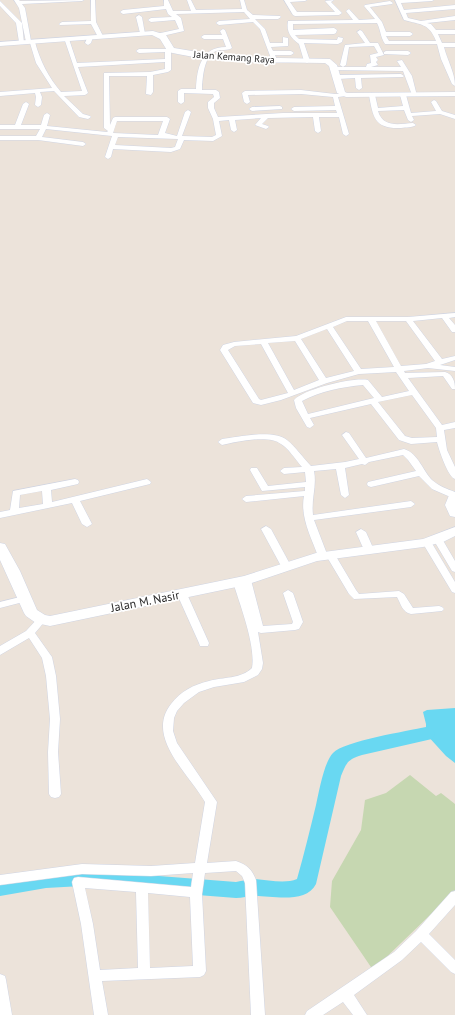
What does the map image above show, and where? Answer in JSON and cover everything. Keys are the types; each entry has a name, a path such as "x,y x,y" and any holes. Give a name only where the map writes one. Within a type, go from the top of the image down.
{"street":[{"path":"17,2 82,0"},
{"path":"93,0 93,22 100,36"},
{"path":"188,0 194,12"},
{"path":"242,0 245,10 262,29 272,57 291,53"},
{"path":"287,1 308,4 339,13 328,0"},
{"path":"396,29 410,28 398,1 432,0"},
{"path":"287,1 295,14 308,4"},
{"path":"17,2 22,8 25,20 25,42"},
{"path":"151,2 153,9"},
{"path":"0,3 2,9 16,22 25,42 56,89 80,116 88,117"},
{"path":"390,3 367,6 378,20 382,29 382,34 387,43 440,43 455,45"},
{"path":"0,44 66,39 89,40 100,36 142,33 156,34 182,30 178,18 170,13 166,4 153,9 123,12"},
{"path":"404,16 455,7"},
{"path":"170,13 245,10"},
{"path":"349,11 357,21"},
{"path":"404,16 455,12"},
{"path":"404,16 429,25 435,32 440,43 444,60 455,84"},
{"path":"219,23 252,18 278,17"},
{"path":"139,18 142,33"},
{"path":"112,133 107,128 106,74 150,74 168,70 170,50 165,40 156,34 150,18 178,18"},
{"path":"423,22 455,18"},
{"path":"340,38 340,41 338,42 300,42 295,40 291,33 289,21 378,20"},
{"path":"62,24 93,22"},
{"path":"334,30 334,32 291,33 334,30"},
{"path":"199,91 200,75 208,57 214,49 229,48 223,31"},
{"path":"360,32 368,44"},
{"path":"435,32 455,32"},
{"path":"382,34 410,34"},
{"path":"204,37 226,37"},
{"path":"268,45 286,45 285,38"},
{"path":"60,94 85,93 66,39"},
{"path":"300,42 307,61"},
{"path":"396,43 397,53"},
{"path":"344,95 342,93 337,69 347,46 376,44 381,55 373,55 375,65 369,65 368,69"},
{"path":"139,51 170,50"},
{"name":"Jalan Kemang Raya","path":"170,50 208,57 272,57 307,61 323,61 337,69"},
{"path":"386,53 408,53"},
{"path":"76,67 168,60"},
{"path":"400,61 409,76 415,96"},
{"path":"337,69 357,65"},
{"path":"76,67 104,68"},
{"path":"337,69 404,69"},
{"path":"337,69 358,77 401,76"},
{"path":"149,94 150,74"},
{"path":"358,77 359,88"},
{"path":"0,94 56,89"},
{"path":"37,91 39,97 38,105"},
{"path":"0,127 44,127 89,133 181,137 219,136 211,102 217,98 216,92 181,91 181,102"},
{"path":"247,102 245,92 301,92 335,96 415,96 455,94"},
{"path":"372,96 377,120 382,124 392,126 413,126 403,95"},
{"path":"335,96 346,134"},
{"path":"280,100 280,108 283,116"},
{"path":"434,102 440,112"},
{"path":"17,127 26,104"},
{"path":"252,109 280,108"},
{"path":"374,110 406,108"},
{"path":"294,109 340,112"},
{"path":"111,147 178,148 188,112"},
{"path":"216,119 316,115 340,112"},
{"path":"409,115 440,112 455,118"},
{"path":"38,138 44,127 47,115"},
{"path":"316,115 318,131"},
{"path":"266,116 258,125 266,127"},
{"path":"108,157 115,119 167,119 161,135"},
{"path":"138,119 134,134 181,137"},
{"path":"232,119 234,130"},
{"path":"80,151 89,133"},
{"path":"0,138 38,138 83,144"},
{"path":"455,315 408,319 346,319 297,338 234,344 226,347 224,350 256,401 263,403 278,399 324,381 359,372 445,374 455,387"},
{"path":"444,316 455,330"},
{"path":"370,318 400,372 440,428 443,450 455,476"},
{"path":"408,319 439,361"},
{"path":"328,325 359,372"},
{"path":"297,338 324,381"},
{"path":"264,342 292,393"},
{"path":"400,372 455,358"},
{"path":"427,366 455,369"},
{"path":"310,425 304,417 298,400 313,392 343,384 365,382 376,401 402,438 411,441 441,439"},
{"path":"304,417 413,392"},
{"path":"440,428 455,425"},
{"path":"346,435 364,462"},
{"path":"222,442 247,438 273,438 278,439 295,452 309,469 310,488 307,503 309,518 327,556 356,597 399,594 402,596 407,609 411,611 439,609"},
{"path":"284,471 299,468 309,469 340,466 364,462 404,452 408,454 420,473 435,488 455,496 451,505 455,513"},
{"path":"340,466 345,495"},
{"path":"254,470 265,489 310,488"},
{"path":"371,484 420,473"},
{"path":"14,511 16,493 75,482"},
{"path":"0,515 75,500 147,482"},
{"path":"46,488 48,505"},
{"path":"246,499 310,488"},
{"path":"75,500 87,524"},
{"path":"309,518 411,504"},
{"path":"266,529 286,566"},
{"path":"360,532 370,550"},
{"name":"Jalan M. Nasir","path":"41,620 55,620 182,594 242,581 286,566 327,556 432,540 455,532"},
{"path":"432,540 455,569"},
{"path":"432,540 455,590"},
{"path":"0,547 13,571 31,613 41,620 30,633 0,651"},
{"path":"242,581 258,628 261,630 295,627 297,625 298,622 288,593"},
{"path":"95,976 200,971 196,894 199,867 211,802 208,795 172,745 168,737 168,725 171,713 182,697 201,687 244,678 257,669 258,661 256,648 242,581"},
{"path":"182,594 204,643"},
{"path":"0,605 24,598"},
{"path":"30,633 46,657 51,676 55,719 53,752 55,794"},
{"path":"0,880 82,869 151,871 236,866 247,873 252,888 258,1015"},
{"path":"101,1015 87,924 78,882 142,889 193,892 196,894"},
{"path":"142,889 144,974"},
{"path":"312,1015 346,993 398,955 421,934 455,896"},
{"path":"421,934 455,968"},
{"path":"0,980 5,1015"},
{"path":"346,993 360,1015"}],"green space":[{"path":"410,775 436,796 441,793 455,804 455,891 373,970 330,907 332,881 361,830 365,800 386,793"}],"water":[{"path":"455,708 455,763 446,756 426,734 426,724 423,712 427,710"}],"waterway":[{"path":"0,888 46,880 82,878 236,890 254,888 288,890 299,887 306,884 332,776 339,758 346,753 362,748 426,734"}]}
